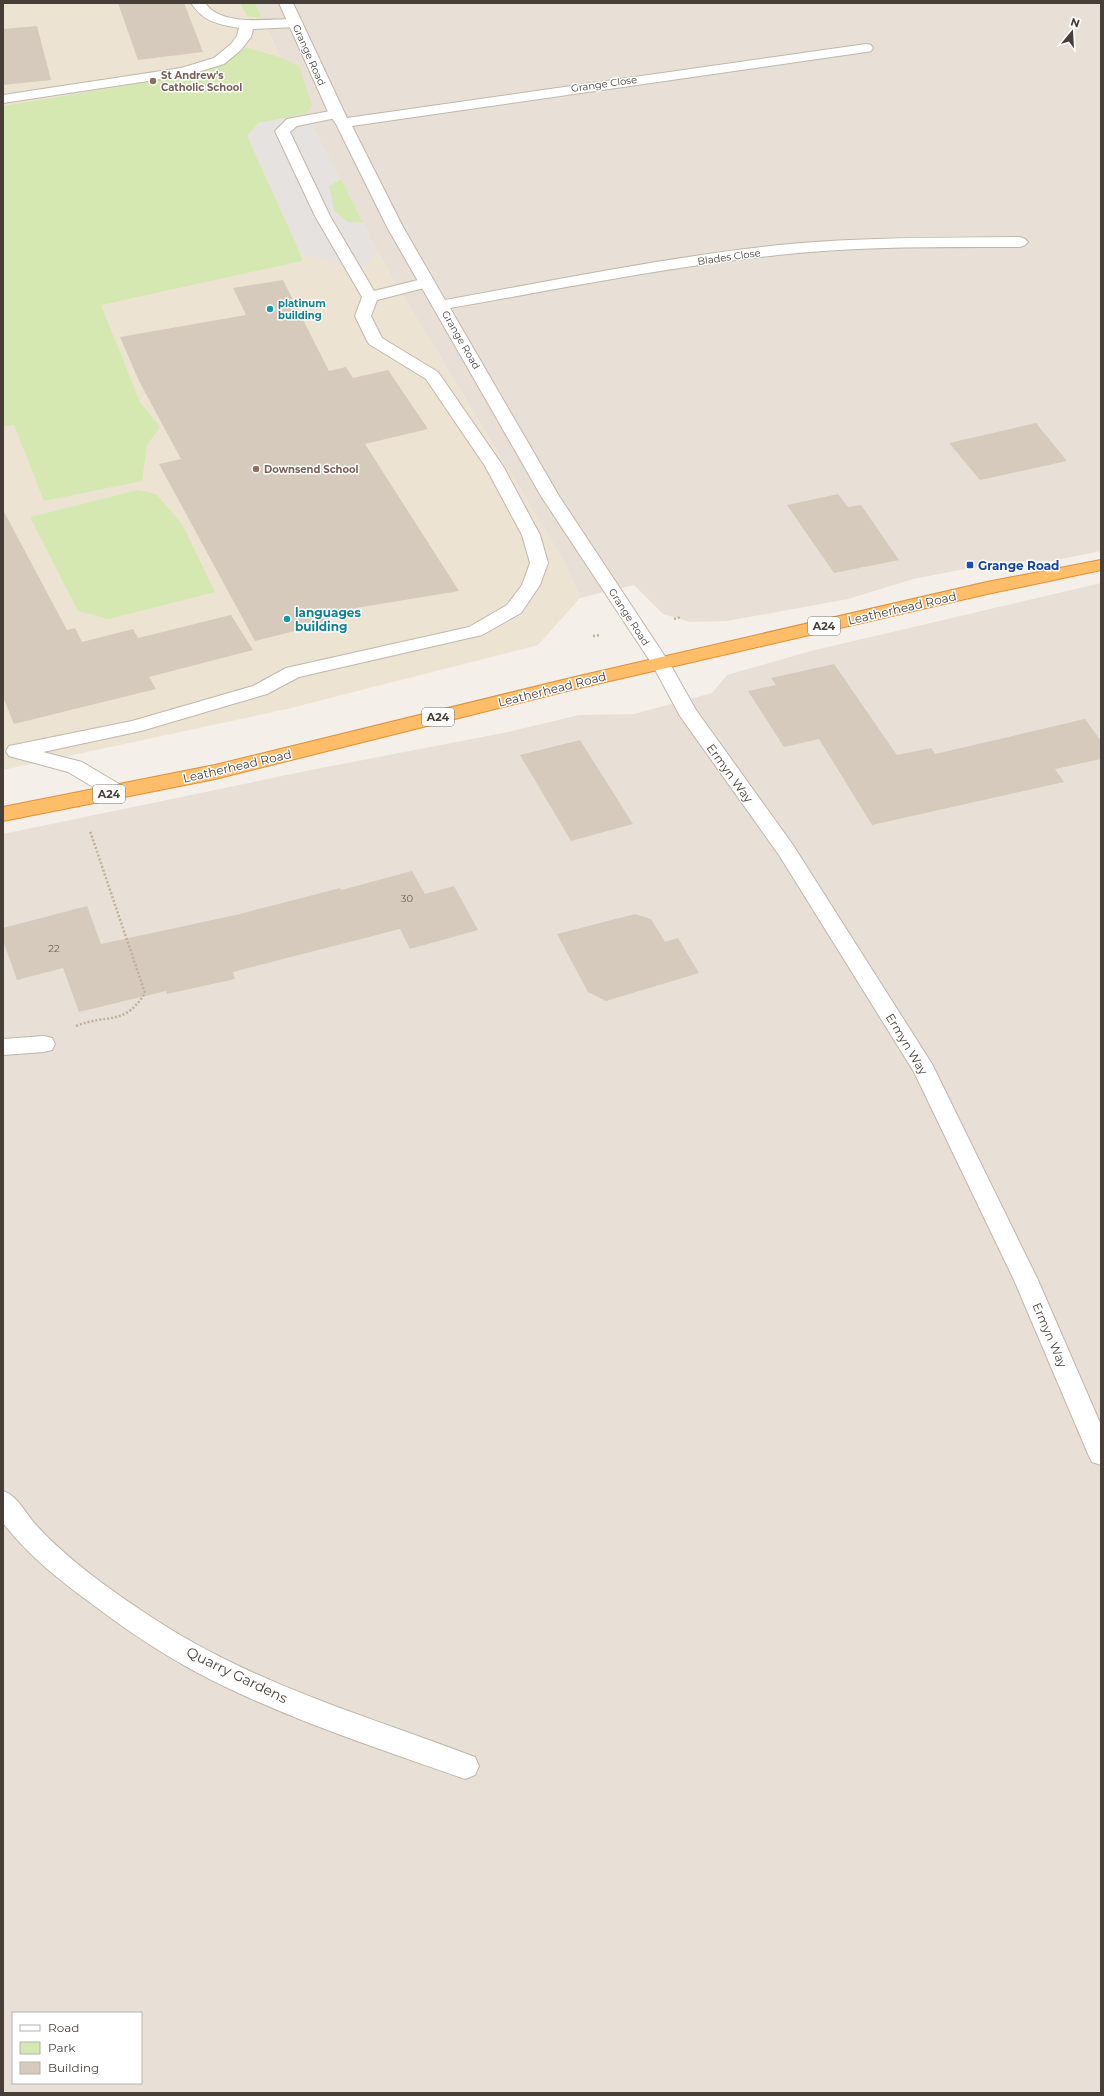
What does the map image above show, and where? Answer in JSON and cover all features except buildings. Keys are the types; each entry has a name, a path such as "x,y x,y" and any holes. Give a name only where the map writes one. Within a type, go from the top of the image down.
{"highway":[{"name":"Leatherhead Road","path":"3,814 215,772 575,683 987,588 1101,565"}],"street":[{"path":"198,3 199,7 213,17 247,24 263,26 296,23"},
{"name":"Grange Road","path":"286,3 339,119 426,283 441,305 550,496 661,664"},
{"path":"3,99 183,72 219,60 236,48 244,37 247,24"},
{"name":"Grange Close","path":"370,297 353,271 294,161 282,131 292,122 339,119 866,48"},
{"name":"Blades Close","path":"441,305 696,261 780,250 888,244 1020,242"},
{"path":"9,750 134,727 260,690 293,672 476,630 514,609 531,585 539,563 532,535 494,466 432,376 375,341 363,316 370,297 426,283"},
{"name":"Ermyn Way","path":"661,664 687,712 786,850 924,1070 1026,1280 1101,1454"},
{"path":"9,750 75,767 117,792"},
{"path":"3,1047 44,1044"},
{"name":"Quarry Gardens","path":"3,1502 11,1515 64,1569 131,1618 207,1663 344,1724 465,1766"}],"path":[{"path":"44,1044 83,1022 124,1017 139,1005 145,993 88,825"}],"shaded area":[{"name":"Downsend School","path":"3,3 255,3 280,57 299,66 312,105 306,114 392,278 564,561 580,598 538,645 287,709 3,770"},
{"path":"255,3 1101,3 1101,551 1051,561 996,563 913,579 848,599 727,621 690,622 663,614 634,585 580,598 564,561 392,278 306,114 299,66 280,57"},
{"path":"306,114 341,179 329,186 334,211 348,222 363,223 378,251 363,268 339,264 300,253 247,136 258,123"},
{"path":"1101,583 1101,2093 3,2093 3,834 311,770 508,732 579,715 634,714 712,693 727,675 811,651"}],"green space":[{"path":"240,3 255,3 262,18 247,16"},
{"path":"244,47 280,57 299,66 312,105 306,114 258,123 302,261 101,305 140,402 160,427 147,445 142,481 44,501 14,425 3,426 3,106 184,76 225,62"},
{"path":"341,179 363,223 348,222 334,211 329,186"},
{"path":"138,490 156,494 182,524 215,592 109,619 78,611 30,517"}],"place":[{"name":"St Andrew's Catholic School","path":"153,81"},
{"name":"platinum building","path":"270,309"},
{"name":"Downsend School","path":"256,469"},
{"name":"Grange Road","path":"970,565"},
{"name":"languages building","path":"287,619"}]}
